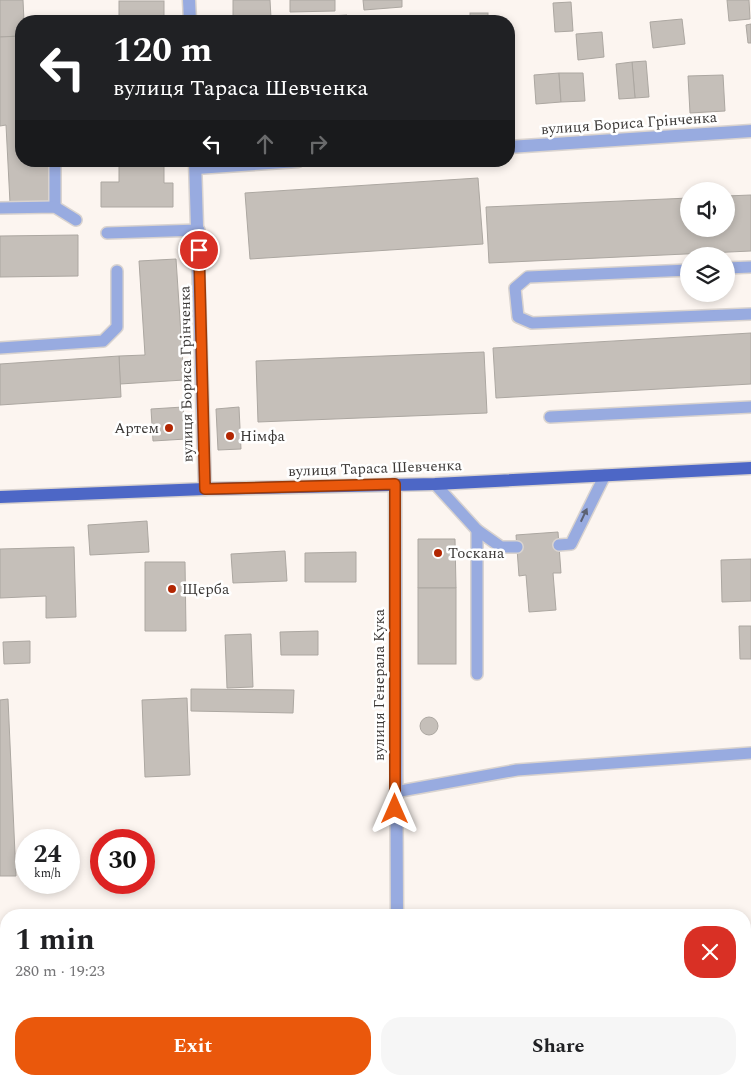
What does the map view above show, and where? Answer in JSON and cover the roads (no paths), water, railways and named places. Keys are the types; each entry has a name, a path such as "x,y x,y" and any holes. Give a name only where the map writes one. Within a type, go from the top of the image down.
{"main road":[{"name":"вулиця Тараса Шевченка","path":"0,498 205,489 435,484 751,468"}],"street":[{"path":"189,0 190,15"},
{"name":"вулиця Бориса Грінченка","path":"515,147 751,131"},
{"name":"вулиця Бориса Грінченка","path":"195,167 199,230 205,489"},
{"name":"вулиця Генерала Кука","path":"395,484 396,909"}],"lane":[{"path":"54,167 55,207"},
{"path":"0,208 55,207 76,220"},
{"path":"107,233 199,230"},
{"path":"735,268 751,267"},
{"path":"680,270 528,277 515,288 518,316 532,323 751,314"},
{"path":"0,348 104,341 117,327 117,271"},
{"path":"550,417 751,407"},
{"path":"559,546 571,544 604,475"},
{"path":"435,484 478,530 501,547 517,547"},
{"path":"477,674 478,530"},
{"path":"395,792 517,770 751,753"}],"place":[{"name":"Артем","path":"169,428"},
{"name":"Німфа","path":"230,436"},
{"name":"Тоскана","path":"438,553"},
{"name":"Щерба","path":"172,589"}]}
